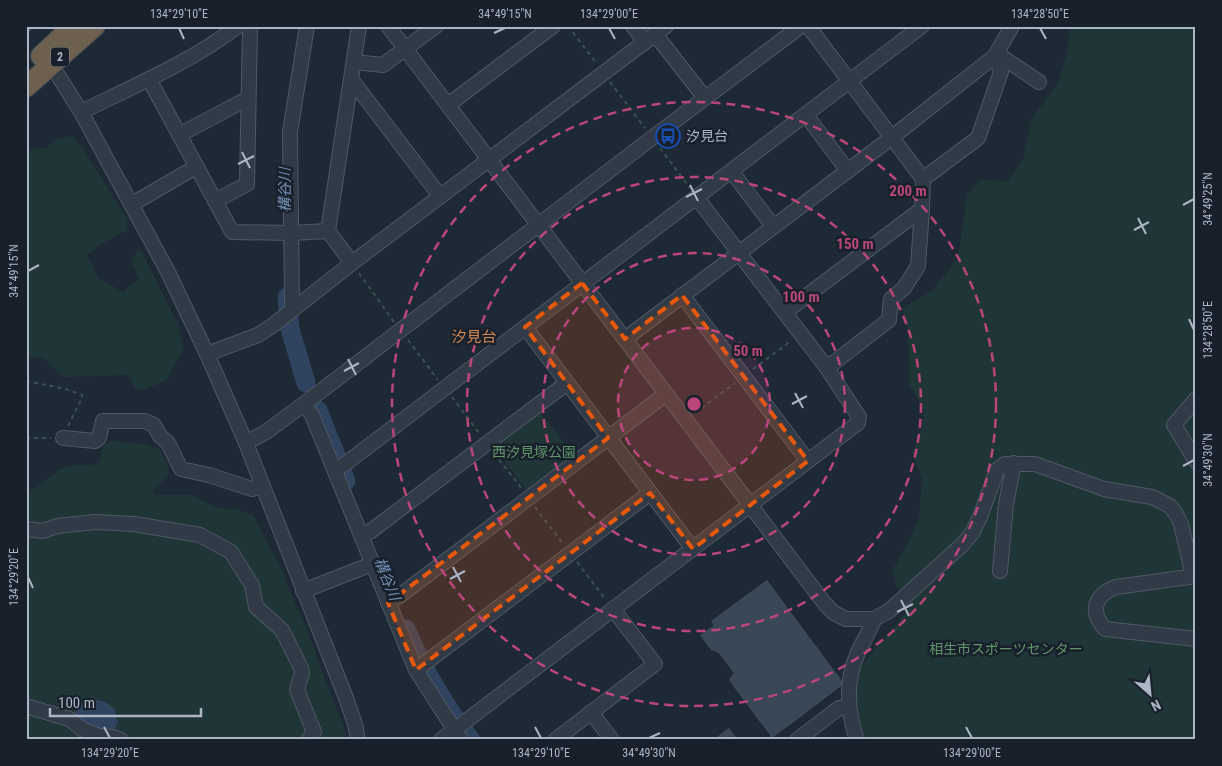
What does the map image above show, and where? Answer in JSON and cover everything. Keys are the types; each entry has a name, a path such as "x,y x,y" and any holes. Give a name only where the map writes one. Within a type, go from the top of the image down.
{"highway":[{"name":"2","path":"26,87 73,26"},
{"name":"2","path":"26,69 48,59 95,26"}],"street":[{"path":"81,112 149,79 220,40 238,26"},
{"path":"215,201 247,184 250,26"},
{"path":"289,313 292,305 288,233 290,132 307,26"},
{"path":"352,263 328,231 359,26"},
{"path":"388,26 825,604 834,613 846,619 874,619 889,611 963,544 972,533 980,517 997,470 1005,464 1035,464 1104,488 1152,498 1170,506 1176,514 1185,537 1194,576 1116,587 1105,591 1099,599 1096,615 1105,629 1196,639"},
{"path":"354,62 383,65 436,26"},
{"path":"448,105 553,26"},
{"path":"633,26 655,34 705,98"},
{"path":"246,443 266,432 304,404 801,26"},
{"path":"808,26 923,179 918,266 904,288 891,298 889,320 827,368"},
{"path":"339,468 582,283 732,172 922,26"},
{"path":"625,339 891,138 995,56 1012,26"},
{"path":"206,354 258,334 289,313 352,263 655,34"},
{"path":"995,56 1002,57 1039,82"},
{"path":"923,179 978,138 1001,72 995,56"},
{"path":"48,59 81,112 132,204 168,272 206,354 246,443 346,698 355,724 358,740"},
{"path":"149,79 232,232 288,233 328,231"},
{"path":"351,79 440,196"},
{"path":"179,135 243,101 248,101"},
{"path":"806,115 848,170"},
{"path":"132,204 196,167"},
{"path":"732,172 773,226"},
{"path":"441,740 459,730 613,609 858,423 858,417 827,368 697,198"},
{"path":"784,312 922,210"},
{"path":"682,296 808,461"},
{"path":"525,327 693,549"},
{"path":"365,534 567,383"},
{"path":"392,600 666,394"},
{"path":"1196,399 1174,424 1196,461"},
{"path":"304,404 312,415 339,468 365,534 372,564 392,600 420,667 459,730"},
{"path":"63,438 95,441 99,438 103,421 145,421 154,425 160,436 168,443 181,469 209,475 252,489 262,486"},
{"path":"1000,571 1006,504 1014,463"},
{"path":"420,667 650,493"},
{"path":"26,529 44,532 57,526 75,523 134,524 200,535 231,552 252,585 256,607 282,630 301,668 302,672 297,690 314,732 308,740"},
{"path":"303,592 372,564"},
{"path":"555,740 655,664 613,609"},
{"path":"857,740 851,722 849,686 857,654 874,619"},
{"path":"26,706 69,719 82,729 99,736 122,740"},
{"path":"798,740 840,708 849,706"},
{"path":"591,712 612,740"}],"path":[{"path":"568,26 697,198"},
{"path":"26,381 82,394 82,398 63,438 26,438"}],"highlighted area":[{"path":"582,283 625,339 682,295 808,461 693,549 650,493 416,670 388,603 608,438 525,327"}],"green space":[{"name":"相生市スポーツセンター","path":"1071,26 1196,26 1196,740 866,740 853,703 854,675 910,607 909,597 897,588 893,569 908,544 919,518 922,479 912,453 922,427 924,410 909,384 908,331 902,308 932,291 958,258 967,194 981,180 1008,181 1023,159 1031,120 1058,83 1067,53"},
{"path":"72,136 84,150 127,219 127,230 100,245 87,255 98,278 123,292 139,279 131,260 140,248 177,322 184,348 166,381 138,391 127,375 64,377 43,358 26,357 26,149 46,148 57,139"},
{"name":"西汐見塚公園","path":"540,412 575,457 528,492 494,447"},
{"path":"110,441 144,444 160,449 169,468 168,476 152,490 155,495 193,495 214,507 238,510 253,515 281,569 313,645 344,727 346,740 26,740 26,490 36,487 63,468 99,463 103,446"}],"water":[{"path":"88,698 105,702 115,709 115,716 118,721 114,731 108,734 73,717 73,713 80,709 84,700"}],"building":[{"path":"767,579 845,684 772,739 728,680 733,673 718,653 711,651 699,635 713,625 710,621"},
{"path":"729,727 739,740 712,740"}],"waterway":[{"name":"構谷川","path":"287,297 290,329 306,383"},
{"name":"構谷川","path":"318,410 346,481"},
{"name":"構谷川","path":"406,629 435,686 471,740"}],"railway":[{"path":"26,31 31,26"}],"place":[{"name":"汐見台","path":"668,136"}],"district":[{"name":"汐見台","path":"474,337"}]}
